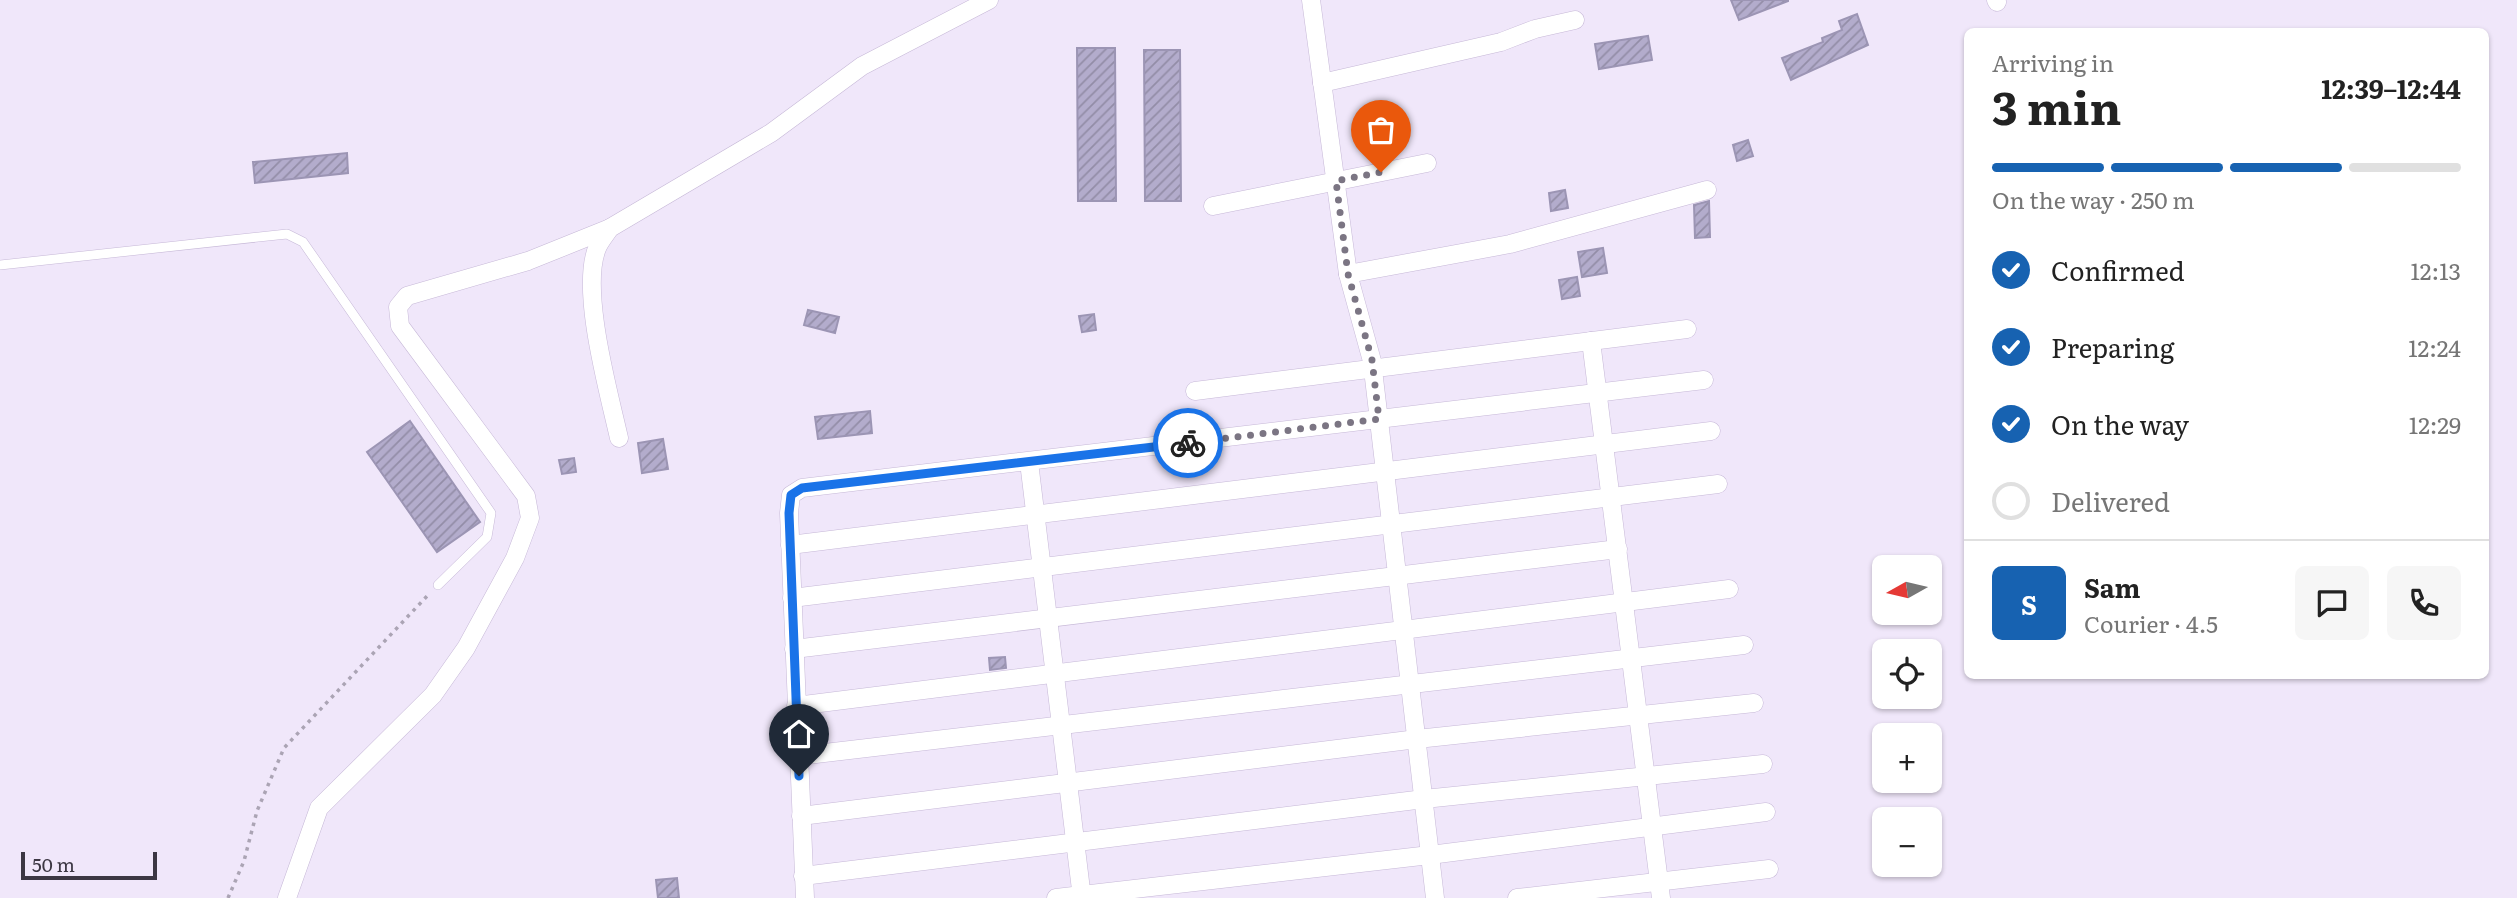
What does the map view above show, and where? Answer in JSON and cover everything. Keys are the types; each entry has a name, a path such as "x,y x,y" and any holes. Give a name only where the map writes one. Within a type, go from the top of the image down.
{"street":[{"path":"287,898 319,808 433,695 466,648 515,558 530,518 526,496 400,326 398,307 407,296 528,261 610,228 771,134 862,66 989,0"},
{"path":"1311,0 1348,274 1372,368 1436,898"},
{"path":"1322,83 1501,42 1535,29 1575,20"},
{"path":"1213,206 1427,163"},
{"path":"1348,274 1510,244 1707,190"},
{"path":"610,228 597,247 592,271 596,332 619,438"},
{"path":"1195,391 1687,329"},
{"path":"1591,341 1660,890"},
{"path":"805,898 790,545 791,495 802,488 1704,380"},
{"path":"790,545 1711,431"},
{"path":"1029,462 1082,897"},
{"path":"792,598 1718,484"},
{"path":"794,649 1618,549"},
{"path":"796,706 1729,589"},
{"path":"799,756 1744,645"},
{"path":"801,816 1417,739 1754,703"},
{"path":"803,876 1424,799 1763,764"},
{"path":"1056,898 1430,855 1766,812"},
{"path":"1517,898 1660,890 1769,869"}],"lane":[{"path":"0,265 287,234 303,242 491,513 487,537 438,585"}],"path":[{"path":"228,898 244,861 257,811 284,748 438,585"}],"building":[{"path":"1731,0 1788,0 1788,1 1739,20"},
{"path":"1857,14 1868,45 1791,80 1782,58 1823,42 1822,38 1842,30 1839,21"},
{"path":"1648,36 1652,60 1599,69 1595,44"},
{"path":"1077,48 1115,48 1116,201 1078,201"},
{"path":"1144,50 1180,50 1181,201 1145,201"},
{"path":"1748,140 1753,156 1737,161 1733,145"},
{"path":"347,153 348,173 255,183 253,162"},
{"path":"1565,190 1568,208 1551,211 1549,193"},
{"path":"1709,201 1710,237 1695,238 1694,205"},
{"path":"1603,248 1607,273 1582,277 1578,252"},
{"path":"1577,277 1580,296 1562,299 1559,280"},
{"path":"808,310 839,317 835,333 804,325"},
{"path":"1094,314 1096,330 1082,332 1079,316"},
{"path":"870,411 872,433 818,439 815,417"},
{"path":"410,421 480,522 437,552 367,452"},
{"path":"663,439 668,469 642,473 638,443"},
{"path":"574,458 576,472 562,474 559,460"},
{"path":"1005,657 1006,668 990,670 989,658"},
{"path":"677,878 679,898 658,898 656,880"}],"way so far":[{"path":"1188,443 1379,419 1372,360 1348,274 1336,181 1381,172"}],"route":[{"path":"799,776 789,513 791,495 802,488 1188,443"}]}
